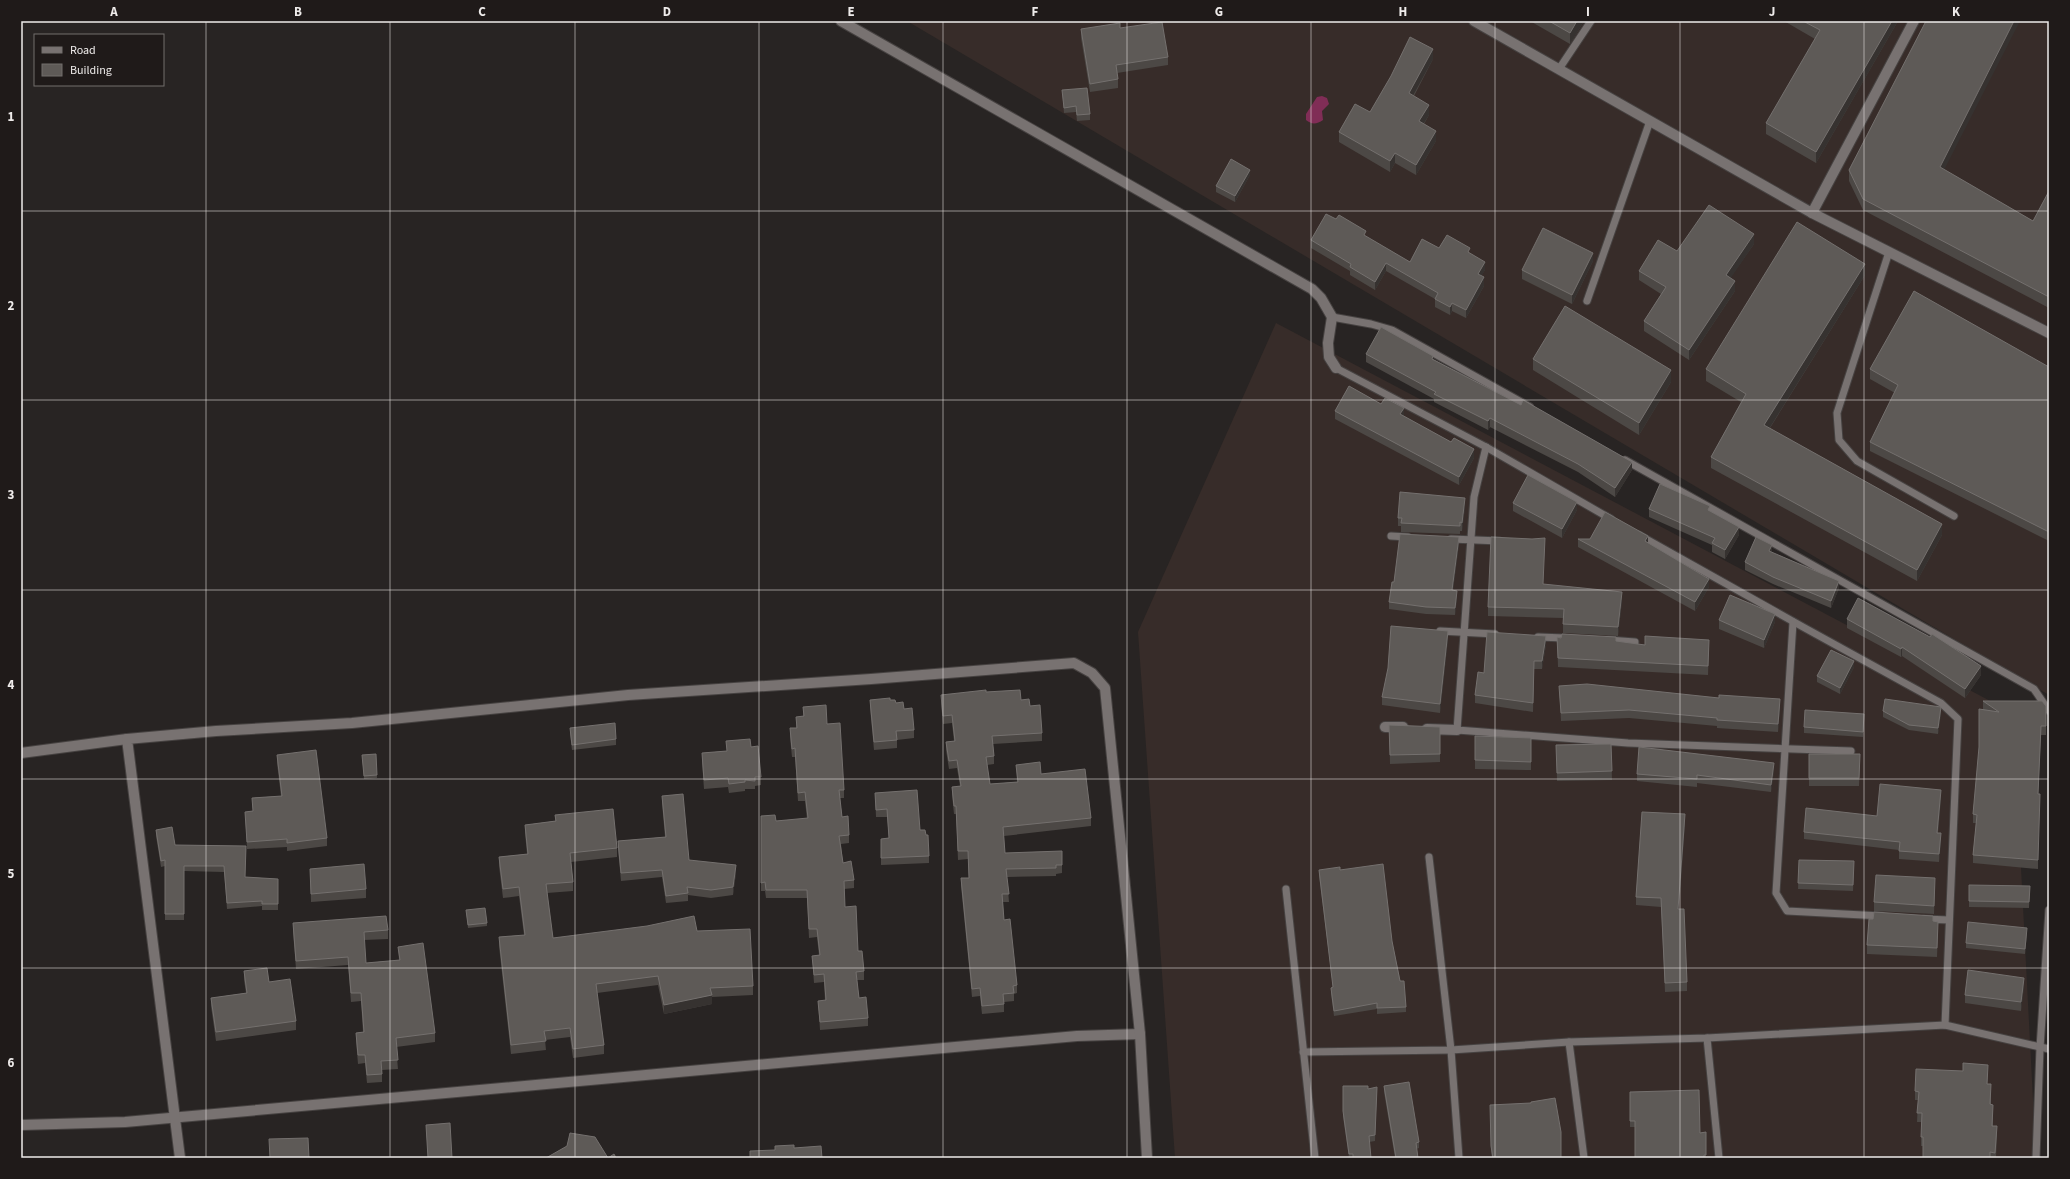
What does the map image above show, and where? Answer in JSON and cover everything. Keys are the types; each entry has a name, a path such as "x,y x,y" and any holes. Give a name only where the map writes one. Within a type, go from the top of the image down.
{"street":[{"path":"840,21 1312,289 1321,298 1332,317 1328,343 1329,357 1336,368"},
{"path":"1474,21 1812,213 2049,333"},
{"path":"1812,213 1914,21"},
{"path":"21,753 127,739 216,731 352,723 628,695 871,679 1074,663 1092,672 1104,688 1140,1034 1147,1158"},
{"path":"1385,727 1457,730"},
{"path":"127,739 168,1078 176,1116 180,1158"},
{"path":"21,1125 125,1122 176,1116 1078,1036 1140,1034"}],"lane":[{"path":"1559,69 1591,21"},
{"path":"1587,301 1650,121"},
{"path":"1889,252 1837,413 1839,440 1857,461 1954,516"},
{"path":"1332,317 1371,324 1392,330 1538,412"},
{"path":"1336,368 1486,447 1616,521"},
{"path":"1486,447 1476,484 1470,540 1457,730 1628,743 1851,751"},
{"path":"1615,455 2034,689 2049,711"},
{"path":"1629,529 1793,622 1941,703 1958,719 1945,1025"},
{"path":"1391,536 1414,537"},
{"path":"1446,539 1509,542"},
{"path":"1793,622 1776,893 1787,911 1888,917"},
{"path":"1432,631 1502,635"},
{"path":"1534,636 1573,638"},
{"path":"1596,640 1635,642"},
{"path":"1428,857 1451,1050 1459,1158"},
{"path":"1286,889 1315,1158"},
{"path":"2036,1158 2040,1048 2049,910"},
{"path":"1918,918 1949,920"},
{"path":"1303,1052 1451,1050 1569,1042 1707,1038 1945,1025 2049,1049"},
{"path":"1707,1038 1719,1158"},
{"path":"1569,1042 1584,1158"}],"shaded area":[{"path":"907,21 2049,21 2049,695"},
{"path":"1322,96 1327,98 1329,104 1322,111 1323,120 1317,123 1310,123 1306,120 1306,114 1317,97"},
{"path":"1276,323 2013,713 2036,1158 1175,1158 1138,632"}],"building":[{"path":"1549,21 1577,21 1570,33"},
{"path":"1803,21 1892,21 1816,152 1766,123 1820,30"},
{"path":"1926,21 2014,21 1940,167 2033,221 2049,191 2049,297 1863,199 1849,170"},
{"path":"1162,22 1168,57 1116,65 1118,79 1090,84 1081,29 1120,23 1120,28"},
{"path":"1410,37 1433,49 1409,93 1429,105 1419,121 1436,131 1416,165 1395,153 1390,161 1339,132 1355,104 1370,112 1391,76"},
{"path":"1087,88 1090,114 1077,115 1076,106 1064,108 1062,90"},
{"path":"1231,159 1250,170 1235,196 1216,186"},
{"path":"1709,205 1754,234 1726,275 1735,281 1689,350 1644,321 1666,287 1639,271 1658,240 1677,251"},
{"path":"1326,214 1336,219 1339,215 1366,231 1364,235 1410,262 1422,239 1439,248 1447,235 1470,248 1468,252 1485,262 1478,274 1484,277 1466,310 1452,303 1450,307 1435,299 1438,293 1386,263 1375,282 1350,267 1351,264 1311,240"},
{"path":"1797,222 1865,264 1764,425 1942,524 1917,570 1711,457 1746,394 1706,369"},
{"path":"1543,228 1593,253 1572,295 1522,270"},
{"path":"1914,291 2049,367 2049,532 1870,442 1898,385 1870,369"},
{"path":"1565,306 1671,370 1639,423 1533,359"},
{"path":"1381,327 1433,356 1432,359 1521,405 1523,400 1632,462 1615,488 1578,464 1490,418 1488,421 1434,394 1436,392 1366,354"},
{"path":"1349,386 1381,404 1385,398 1404,408 1400,414 1451,442 1454,438 1474,449 1459,477 1335,411"},
{"path":"1528,475 1577,502 1562,529 1513,503"},
{"path":"1660,484 1710,506 1708,510 1739,527 1725,550 1712,543 1715,538 1649,509"},
{"path":"1400,492 1465,498 1462,523 1460,522 1460,526 1401,523 1402,518 1398,518"},
{"path":"1605,512 1648,536 1645,541 1709,579 1695,602 1578,539 1590,539"},
{"path":"1400,534 1459,537 1452,590 1457,591 1455,608 1426,607 1389,602 1392,582 1394,582"},
{"path":"1491,537 1532,539 1545,538 1543,584 1622,592 1618,627 1563,624 1564,609 1488,607"},
{"path":"1756,537 1772,545 1769,551 1839,581 1831,601 1773,577 1745,562"},
{"path":"1730,595 1775,614 1764,640 1719,620"},
{"path":"1858,598 1930,637 1932,634 1981,666 1965,689 1902,647 1901,649 1847,619"},
{"path":"1391,626 1448,631 1440,704 1382,697 1388,668"},
{"path":"1487,632 1546,636 1542,661 1534,661 1533,703 1475,695 1478,672 1484,673"},
{"path":"1562,634 1616,637 1616,641 1645,645 1645,636 1709,640 1708,666 1558,658 1557,637 1561,638"},
{"path":"1831,650 1854,661 1840,688 1817,676"},
{"path":"1587,684 1719,698 1719,695 1780,699 1778,724 1717,720 1717,718 1629,710 1561,713 1559,686"},
{"path":"986,690 986,692 1020,690 1021,700 1029,699 1030,706 1040,705 1042,733 992,736 994,756 986,757 990,784 1018,782 1016,765 1040,762 1041,774 1085,769 1091,818 1003,827 1005,853 1062,851 1062,865 1056,865 1056,868 1006,869 1009,894 1002,894 1004,920 1010,919 1017,985 1013,986 1014,993 1003,994 1004,1004 982,1006 980,988 972,989 961,878 969,878 968,851 958,851 956,806 954,806 952,787 961,786 957,760 949,761 946,742 955,741 952,715 943,716 941,695"},
{"path":"890,698 890,700 895,700 896,703 903,702 904,709 912,708 914,730 896,731 897,740 874,742 870,700"},
{"path":"1885,699 1941,707 1938,728 1909,725 1883,711"},
{"path":"1983,701 2042,701 2046,706 2046,726 2041,726 2038,794 2040,794 2038,860 1973,855 1977,815 1973,814 1979,747 1979,709 1999,712"},
{"path":"826,705 827,724 840,723 844,790 839,790 842,817 848,816 849,835 839,836 843,863 851,861 854,880 844,881 845,907 856,906 858,951 862,951 864,971 856,972 859,998 866,997 868,1018 820,1022 818,1001 826,1000 824,974 814,975 812,956 820,955 817,929 809,929 807,890 766,890 765,882 761,883 761,816 775,815 776,821 808,818 805,792 798,793 795,748 792,749 790,728 797,728 796,717 804,716 803,707"},
{"path":"1805,710 1864,714 1863,732 1804,727"},
{"path":"615,723 616,739 572,745 570,728"},
{"path":"1389,725 1440,727 1440,754 1390,755"},
{"path":"1475,736 1531,738 1531,762 1475,760"},
{"path":"750,739 751,747 758,746 761,777 755,777 755,781 745,780 745,782 729,784 728,778 704,780 702,753 727,751 726,741"},
{"path":"1611,744 1612,771 1557,773 1556,745"},
{"path":"1639,747 1774,763 1771,785 1697,775 1697,779 1637,774"},
{"path":"316,750 327,838 287,843 287,839 247,842 245,812 253,811 252,798 282,796 277,755"},
{"path":"376,754 377,775 364,776 362,755"},
{"path":"1809,754 1860,754 1859,778 1809,778"},
{"path":"1880,784 1941,790 1937,833 1941,833 1939,854 1899,851 1900,842 1804,832 1806,808 1877,816"},
{"path":"917,790 920,830 925,830 926,835 928,835 929,856 881,858 881,839 889,838 887,809 876,810 875,793"},
{"path":"683,794 689,860 736,865 733,887 711,890 687,887 688,893 666,896 662,870 621,873 618,841 666,837 662,796"},
{"path":"613,809 617,848 570,853 573,882 546,884 553,938 647,926 694,916 697,931 750,929 753,986 710,988 712,995 664,1005 658,976 596,984 604,1045 573,1049 570,1028 544,1031 546,1041 511,1045 499,937 525,935 519,887 503,889 499,857 528,854 525,825 556,821 555,815"},
{"path":"1642,812 1685,814 1678,909 1684,909 1687,982 1665,983 1661,898 1636,897"},
{"path":"172,827 175,845 246,846 245,877 278,879 278,904 262,904 262,901 227,903 224,866 184,866 184,914 165,914 165,860 161,861 156,830"},
{"path":"1799,860 1854,861 1853,885 1798,883"},
{"path":"364,864 366,889 311,894 310,869"},
{"path":"1383,864 1392,941 1400,981 1404,981 1406,1007 1377,1008 1377,1003 1334,1011 1331,988 1333,987 1319,870 1340,867 1340,870"},
{"path":"1876,875 1935,878 1934,906 1874,902"},
{"path":"1969,885 2030,886 2029,902 1969,901"},
{"path":"485,908 487,923 468,925 466,910"},
{"path":"1874,912 1933,916 1933,921 1938,922 1937,948 1867,945 1869,919 1873,919"},
{"path":"386,916 388,930 364,932 366,963 400,960 398,947 423,943 435,1033 396,1038 398,1060 381,1061 382,1074 367,1075 365,1055 358,1055 356,1033 364,1032 361,993 351,993 348,957 296,961 293,923"},
{"path":"1968,922 2027,928 2025,949 1966,943"},
{"path":"267,968 269,982 290,979 296,1021 216,1032 211,998 247,993 244,971"},
{"path":"1968,970 2024,978 2021,1002 1965,995"},
{"path":"1963,1063 1988,1065 1987,1084 1991,1084 1990,1104 1993,1105 1992,1126 1997,1126 1995,1153 1990,1152 1990,1158 1923,1158 1923,1137 1921,1137 1922,1113 1917,1113 1919,1092 1915,1091 1916,1069 1963,1071"},
{"path":"1409,1082 1419,1142 1416,1143 1418,1158 1396,1158 1384,1086"},
{"path":"1343,1086 1368,1086 1368,1089 1377,1087 1375,1135 1369,1136 1371,1158 1353,1158 1353,1154 1349,1154 1343,1111"},
{"path":"1699,1090 1700,1133 1706,1132 1706,1155 1704,1155 1704,1158 1635,1158 1635,1121 1630,1121 1630,1092"},
{"path":"1555,1098 1561,1132 1561,1158 1493,1158 1491,1146 1490,1105 1531,1103"},
{"path":"450,1123 452,1158 428,1158 426,1125"},
{"path":"570,1133 595,1137 608,1158 546,1158 567,1146"},
{"path":"308,1138 309,1158 270,1158 269,1139"},
{"path":"794,1145 794,1148 821,1146 822,1158 750,1158 750,1151 775,1150 775,1146"},
{"path":"614,1154 616,1158 608,1158"}]}
